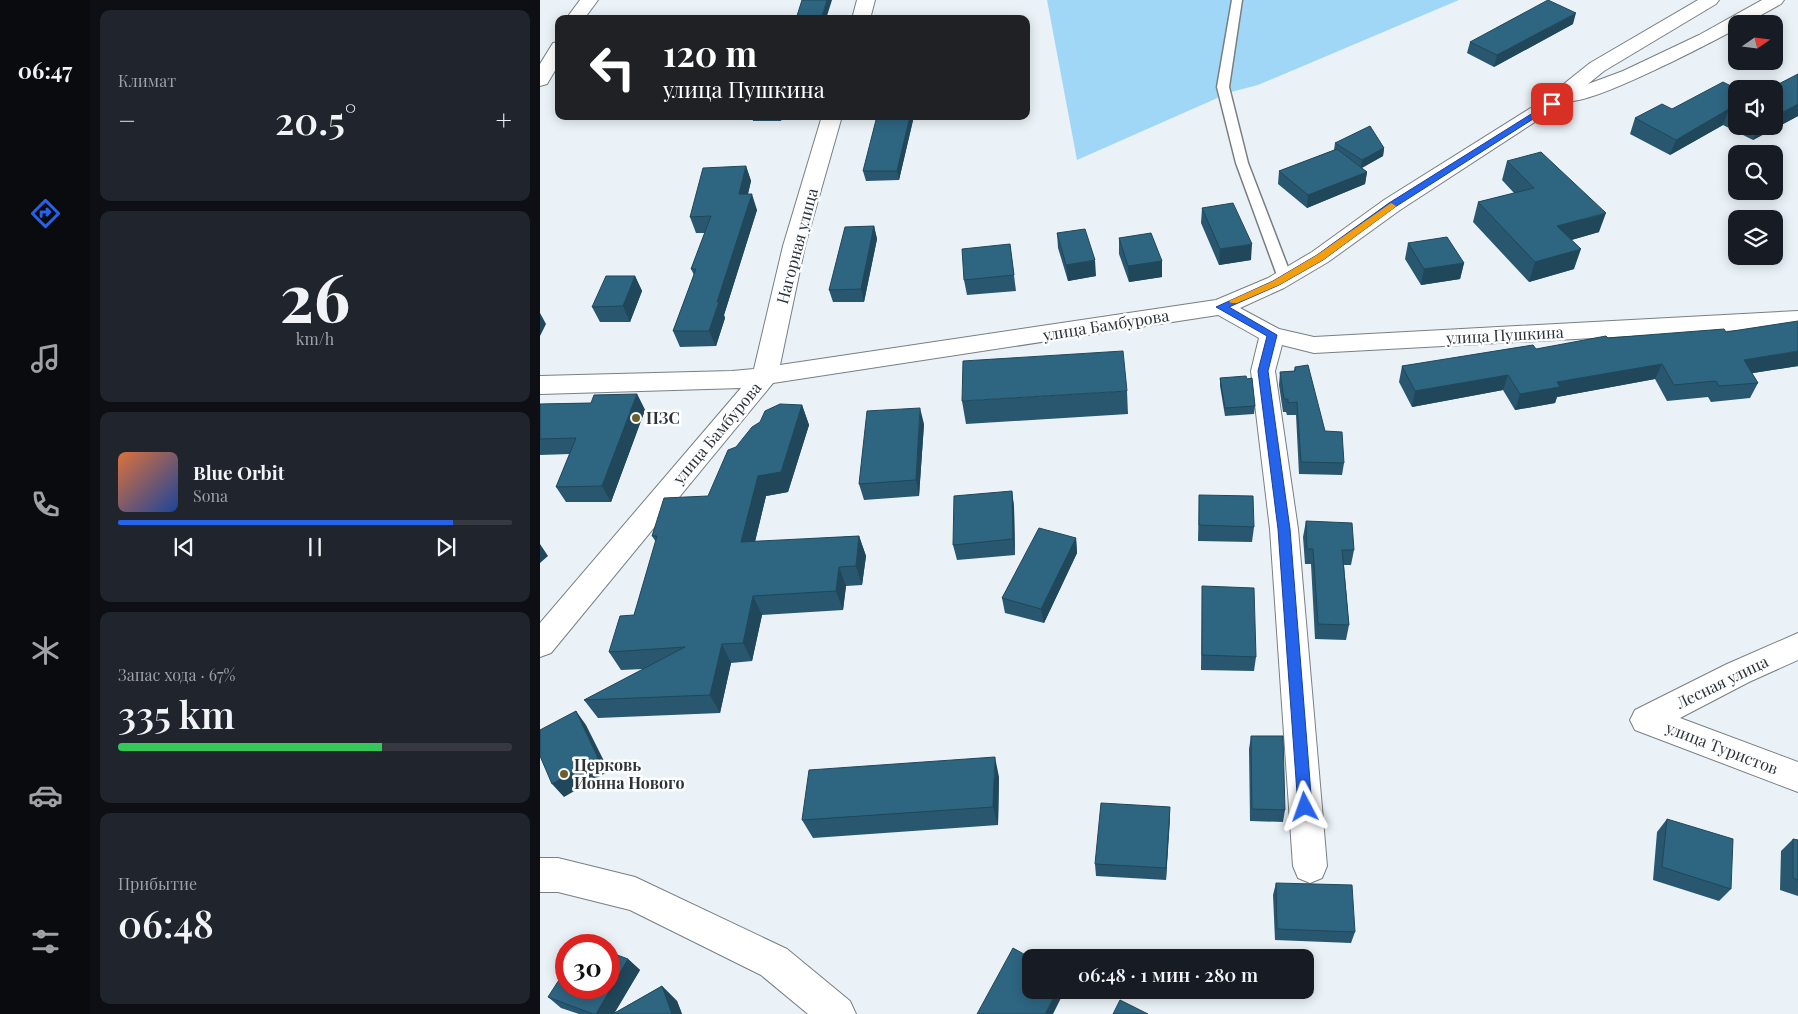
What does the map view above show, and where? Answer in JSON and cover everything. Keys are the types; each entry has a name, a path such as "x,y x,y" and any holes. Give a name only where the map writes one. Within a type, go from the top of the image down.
{"street":[{"path":"578,15 588,0"},
{"path":"861,15 866,0"},
{"name":"улица Бамбурова","path":"540,644 764,376 1221,307 1285,278 1320,258 1392,205 1552,104 1597,67 1710,0"},
{"path":"1552,104 1630,75 1705,39 1775,0"},
{"path":"540,80 555,54"},
{"name":"Нагорная улица","path":"764,376 794,246 831,120"},
{"name":"улица Пушкина","path":"1221,307 1272,335 1314,345 1798,319"},
{"path":"1272,335 1263,371 1284,529 1310,866"},
{"path":"540,385 709,381 764,376"},
{"path":"709,381 724,393 728,408 722,427"},
{"name":"Лесная улица","path":"1646,720 1738,673 1798,646"},
{"name":"улица Туристов","path":"1646,720 1798,777"},
{"path":"540,875 558,875 635,894 774,962 837,1014"}],"lane":[{"path":"1237,0 1223,87 1242,164 1285,278"}],"shaded area":[{"path":"1047,0 1459,0 1258,85 1231,92 1077,160"}],"building":[{"path":"802,0 827,0 822,15 797,15"},
{"path":"1548,0 1576,13 1497,55 1470,42"},
{"path":"1798,74 1798,104 1783,112 1783,82"},
{"path":"1723,82 1728,84 1728,110 1676,140 1635,118 1662,104 1672,109"},
{"path":"876,120 909,120 897,171 863,171"},
{"path":"1370,126 1384,148 1362,160 1335,143"},
{"path":"1337,149 1367,172 1308,195 1279,171"},
{"path":"1541,152 1606,213 1557,226 1581,249 1535,262 1478,202 1534,188 1507,161"},
{"path":"746,166 739,194 752,194 709,331 673,331 696,269 691,269 711,216 690,217 703,168"},
{"path":"1233,203 1252,244 1220,249 1202,208"},
{"path":"874,226 861,289 829,290 845,227"},
{"path":"1085,229 1095,260 1066,265 1057,233"},
{"path":"1151,233 1162,261 1128,266 1119,238"},
{"path":"1447,237 1464,263 1424,269 1408,243"},
{"path":"1010,244 1014,275 964,280 962,249"},
{"path":"606,276 635,276 623,306 592,307"},
{"path":"1798,321 1798,351 1744,360 1758,383 1719,386 1716,381 1674,385 1662,364 1557,382 1560,387 1520,394 1508,375 1415,391 1402,366 1533,345 1536,349 1606,336 1608,338 1724,329 1726,332"},
{"path":"1123,351 1127,391 962,401 963,361"},
{"path":"1308,365 1325,431 1342,432 1344,463 1301,462 1297,402 1288,403 1288,399 1284,399 1280,372 1295,371 1295,367"},
{"path":"1246,376 1247,379 1252,378 1255,406 1225,408 1220,378"},
{"path":"637,394 602,486 556,487 576,438 540,439 540,404 591,403 594,395"},
{"path":"780,404 802,405 781,472 758,476 741,542 859,536 856,566 839,567 836,591 753,596 743,643 722,644 710,695 584,700 685,647 609,652 620,616 634,615 657,536 652,536 664,498 708,496 728,450 736,447 752,427 760,422 765,411"},
{"path":"920,408 916,480 859,484 867,411"},
{"path":"1012,491 1013,539 953,545 954,496"},
{"path":"1199,495 1253,496 1254,527 1199,525"},
{"path":"1306,521 1352,523 1354,550 1342,550 1349,625 1318,624 1313,549 1307,549"},
{"path":"1039,528 1076,538 1041,609 1002,598"},
{"path":"1202,586 1254,588 1256,657 1202,655"},
{"path":"576,711 598,758 552,784 540,756 540,730"},
{"path":"1251,736 1283,736 1285,810 1252,809"},
{"path":"995,757 993,807 802,820 809,770"},
{"path":"1101,803 1170,807 1166,868 1095,864"},
{"path":"1667,819 1733,839 1731,889 1662,867"},
{"path":"1793,839 1798,840 1798,880 1793,878"},
{"path":"1276,883 1352,885 1355,932 1277,929"},
{"path":"1013,948 1022,953 1022,999 1052,999 1045,1014 977,1014"},
{"path":"620,956 628,959 620,973"},
{"path":"555,986 555,999 605,999 596,1014 593,1014 548,997"},
{"path":"662,986 672,1014 613,1014"},
{"path":"1120,1000 1148,1014 1113,1014"}],"slow traffic":[{"path":"1234,301 1276,283 1320,258 1391,206"}],"place":[{"name":"ПЗС","path":"636,418"},
{"name":"Церковь Ионна Нового","path":"564,774"}],"route":[{"path":"1305,807 1284,529 1263,371 1272,335 1221,307 1276,283 1320,258 1392,205 1552,104"}]}
